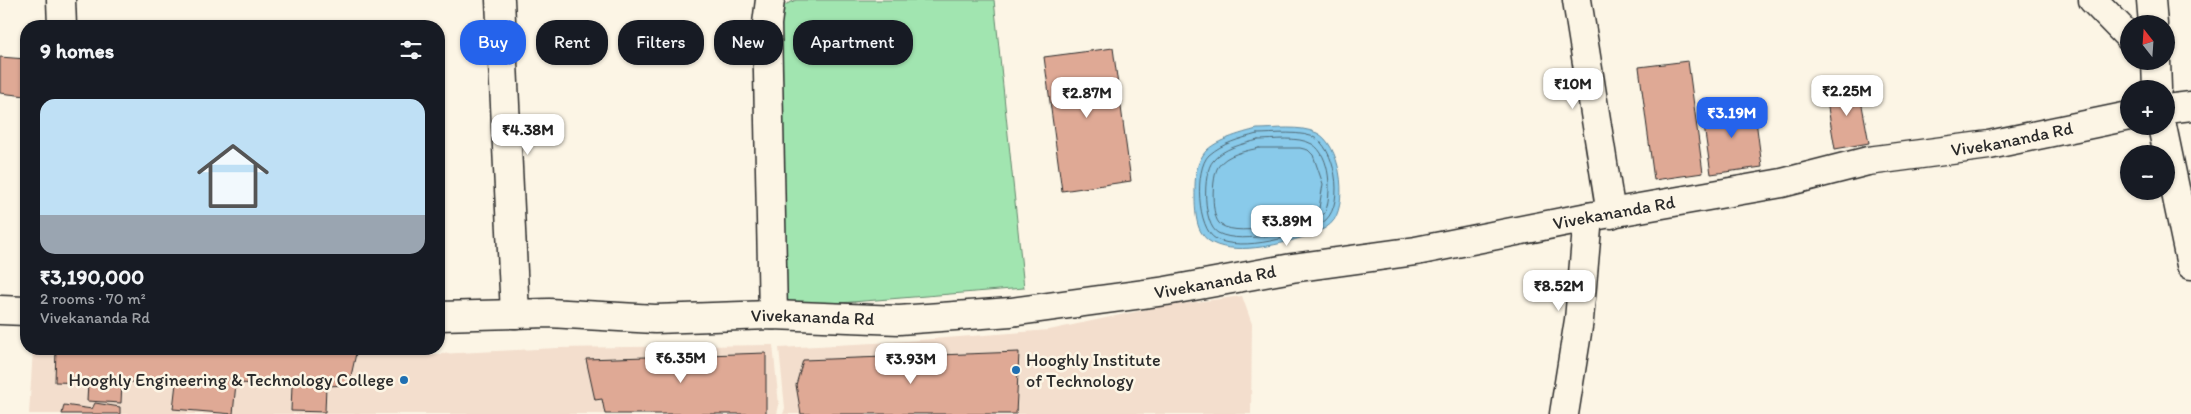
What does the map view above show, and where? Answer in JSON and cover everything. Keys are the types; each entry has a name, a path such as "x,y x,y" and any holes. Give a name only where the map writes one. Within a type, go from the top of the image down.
{"street":[{"path":"61,0 62,20"},
{"path":"500,0 515,314"},
{"path":"770,0 767,24 773,315"},
{"path":"1564,414 1599,215 1577,0"},
{"path":"2093,0 2120,28"},
{"path":"2151,0 2152,15"},
{"path":"2175,108 2191,106"},
{"name":"Vivekananda Rd","path":"445,316 549,313 655,319 773,315 900,320 1011,312 1166,291 1292,268 1416,250 1599,215 1782,184 1868,161 1989,144 2120,118"},
{"path":"2164,135 2191,259"},
{"path":"0,310 20,311"}],"shaded area":[{"name":"Hooghly Institute of Technology","path":"1242,296 1252,324 1251,414 783,414 785,408 779,348 893,342 1049,330 1158,307"},
{"name":"Hooghly Engineering & Technology College","path":"773,345 779,405 777,414 29,414 33,355 445,355 557,348"}],"green space":[{"path":"796,0 994,0 1024,288 778,308 774,65 783,65 783,20 773,20 773,18 782,6"}],"water":[{"path":"1257,129 1303,129 1317,133 1325,139 1336,160 1339,173 1341,186 1338,211 1334,220 1326,228 1290,241 1256,248 1230,248 1218,245 1208,240 1198,225 1195,193 1198,165 1203,155 1213,146 1227,138"}],"building":[{"path":"1113,48 1131,181 1062,191 1044,57"},
{"path":"0,57 20,59 20,95 0,93"},
{"path":"1688,61 1703,173 1654,180 1639,67"},
{"path":"1858,84 1869,143 1835,149 1825,90"},
{"path":"1754,105 1762,167 1711,174 1702,112"},
{"path":"1019,352 1016,414 801,414 796,385 803,360"},
{"path":"766,353 766,414 605,414 602,399 595,400 586,359"},
{"path":"56,355 356,355 349,385 326,386 325,412 291,411 292,385 236,383 233,414 173,409 176,383 122,382 121,403 87,401 88,383 55,382"},
{"path":"95,403 120,407 120,414 62,414 64,405 92,409"}],"place":[{"name":"Hooghly Institute of Technology","path":"1016,370"},
{"name":"Hooghly Engineering & Technology College","path":"404,380"}]}
